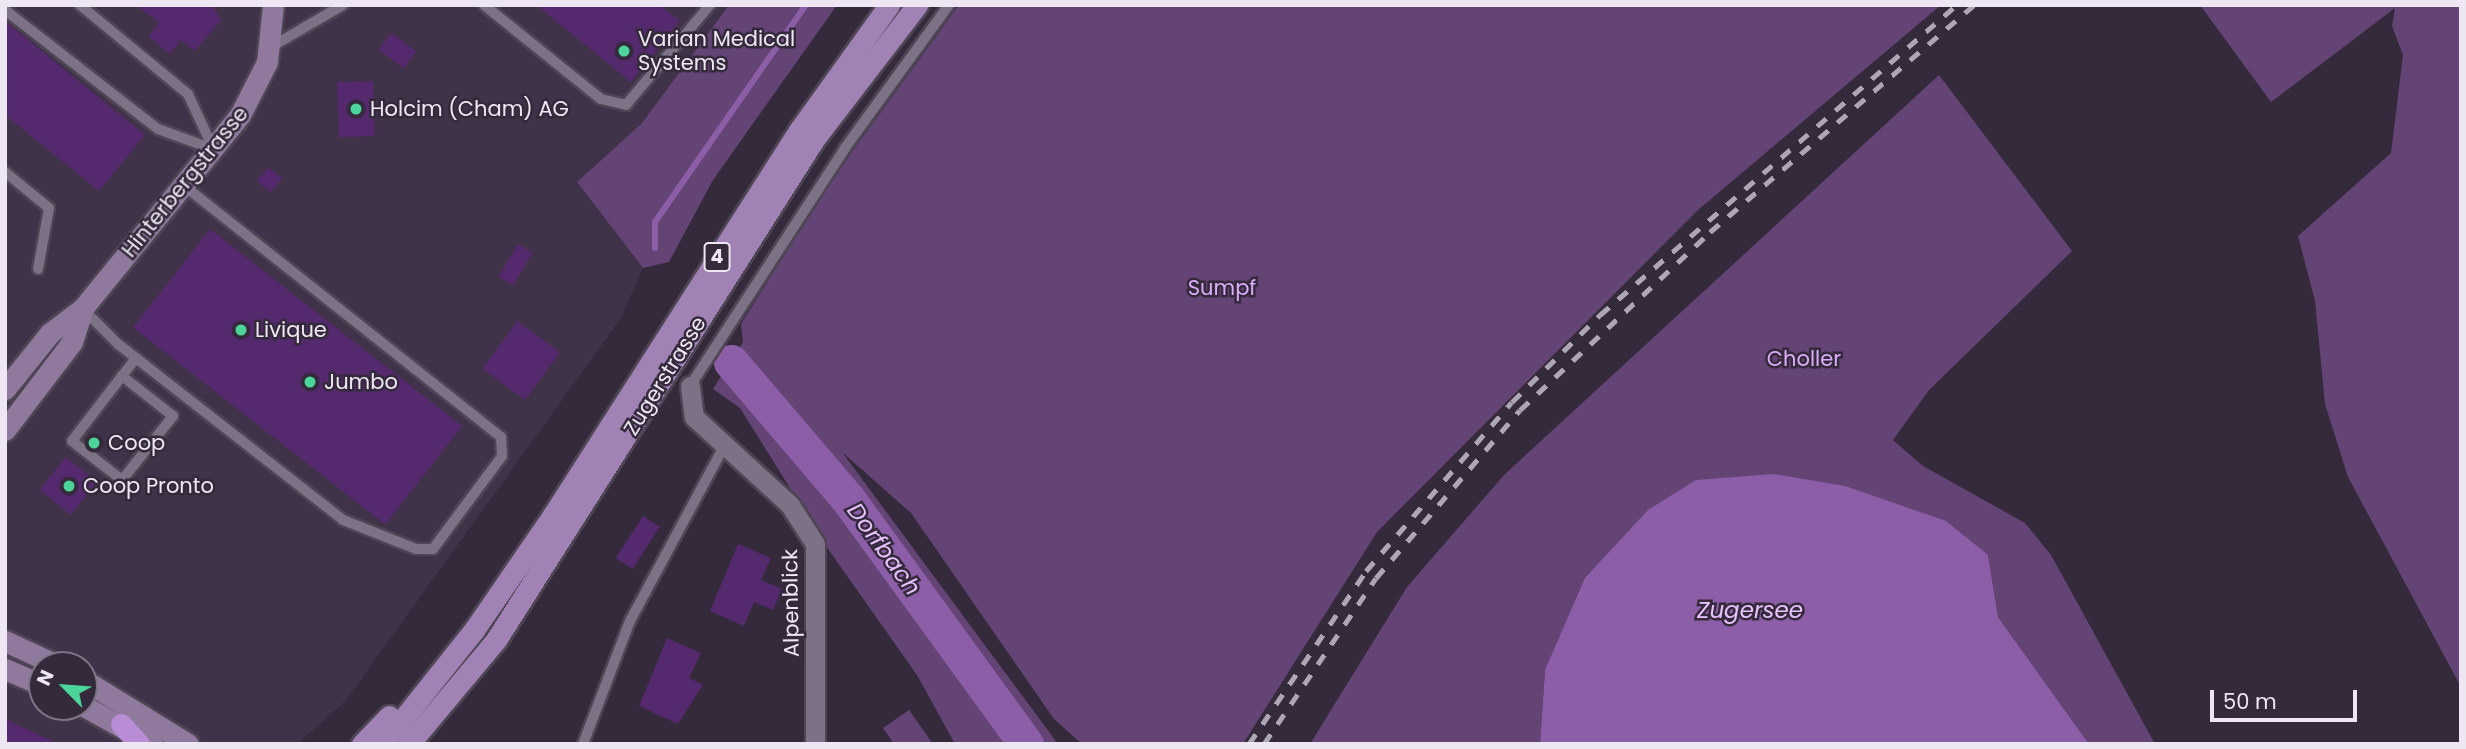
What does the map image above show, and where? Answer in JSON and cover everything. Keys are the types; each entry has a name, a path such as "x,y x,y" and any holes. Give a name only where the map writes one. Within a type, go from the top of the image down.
{"highway":[{"path":"121,724 139,744"}],"main road":[{"name":"Zugerstrasse","path":"383,744 474,630 553,515 800,129 889,5"},
{"name":"Zugerstrasse","path":"410,744 496,640 815,138 917,5"},
{"path":"362,744 429,668 528,532 553,515"},
{"name":"4","path":"423,744 496,640"}],"street":[{"name":"Hinterbergstrasse","path":"5,389 50,333 83,308 184,186 256,92 271,47 274,5"},
{"name":"Hinterbergstrasse","path":"5,430 72,342 83,308"},
{"name":"Alpenblick","path":"690,386 694,417 722,450 768,484 806,527 815,544 811,610 816,744"},
{"path":"5,641 28,652"},
{"path":"5,669 28,679"},
{"path":"98,689 188,744"},
{"path":"98,713 152,744"}],"lane":[{"path":"80,5 188,94 213,149"},
{"path":"271,47 343,5"},
{"path":"484,5 601,99 626,105 707,9 694,5"},
{"name":"Zugerstrasse","path":"690,386 845,148 949,5"},
{"path":"5,10 158,129 213,149"},
{"path":"5,172 49,208 38,269"},
{"path":"83,308 136,358 343,520 416,549 433,549 502,456 501,438 184,186"},
{"path":"122,376 173,416 122,480 72,441 122,376 136,358"},
{"path":"583,744 630,621 722,450"}],"shaded area":[{"path":"5,5 729,5 642,123 577,182 643,268 621,318 346,700 298,744 5,744"}],"green space":[{"path":"729,5 837,5 713,180 669,262 643,268 577,182 642,123"},
{"name":"Sumpf","path":"959,5 1941,5 1698,210 1377,532 1243,744 1082,744 1054,719 911,513 842,452 1058,744 955,744 917,675 828,549 740,408 713,389 743,342 741,324 830,182"},
{"path":"2200,5 2461,5 2461,687 2348,477 2325,404 2315,301 2298,236 2391,153 2403,55 2392,26 2395,8 2271,102"},
{"name":"Choller","path":"1939,75 2072,251 1929,390 1893,440 1923,466 2025,523 2051,555 2155,744 2089,744 1998,617 1988,555 1545,670 1540,744 1310,744 1407,587 1504,475"},
{"path":"909,710 933,744 894,744 883,728"}],"water":[{"name":"Zugersee","path":"1773,474 1845,486 1946,521 1988,555 1998,617 2089,744 1540,744 1545,670 1585,578 1648,510 1696,480"}],"building":[{"path":"135,5 212,5 221,20 195,51 181,40 170,54 149,37 159,22"},
{"name":"Varian Medical Systems","path":"536,5 660,5 680,21 631,82"},
{"path":"5,21 145,135 99,191 5,115"},
{"path":"391,33 416,51 404,68 379,50"},
{"name":"Holcim (Cham) AG","path":"373,81 375,136 339,137 337,82"},
{"path":"268,167 282,178 271,192 257,181"},
{"path":"210,229 462,426 385,525 133,328"},
{"path":"518,244 533,253 513,285 498,277"},
{"path":"517,321 560,352 525,400 482,369"},
{"name":"Coop Pronto","path":"66,457 97,482 71,515 40,490"},
{"path":"643,516 660,527 633,569 616,558"},
{"path":"738,544 771,558 761,580 782,589 773,610 754,602 744,626 710,611"},
{"path":"667,638 701,653 689,678 703,685 678,724 639,706"},
{"path":"5,719 59,744 5,744"}],"waterway":[{"name":"Dorfbach","path":"655,248 655,222 806,5"},
{"name":"Dorfbach","path":"731,362 848,499 1026,744"}],"railway":[{"path":"1249,744 1366,571 1512,402 1600,315 1957,5"},
{"path":"1264,744 1376,578 1520,410 1710,232 1974,5"}],"place":[{"name":"Varian Medical Systems","path":"624,51"},
{"name":"Holcim (Cham) AG","path":"356,109"},
{"name":"Livique","path":"241,330"},
{"name":"Jumbo","path":"310,382"},
{"name":"Coop","path":"94,443"},
{"name":"Coop Pronto","path":"69,486"}]}
